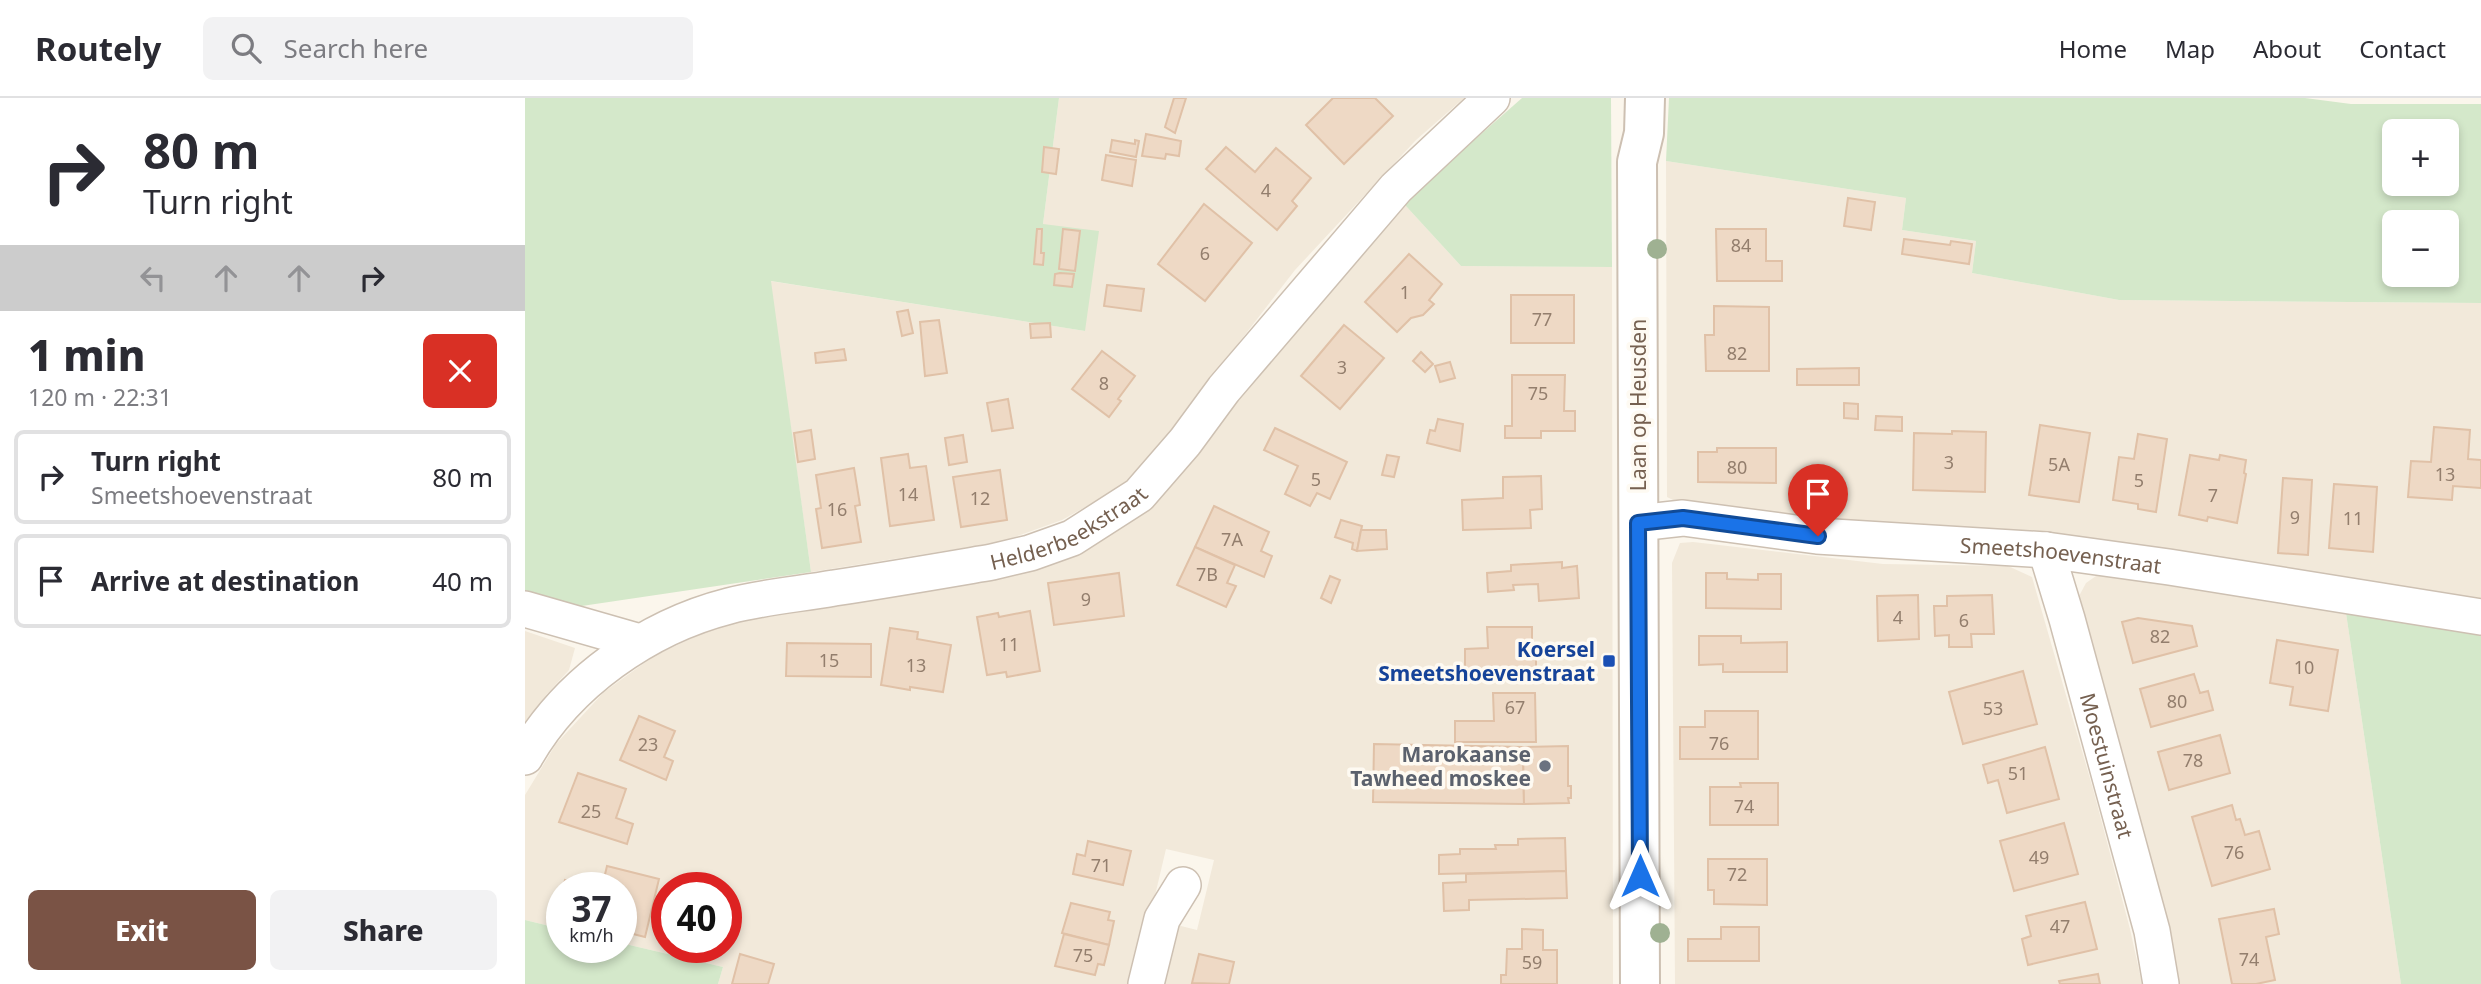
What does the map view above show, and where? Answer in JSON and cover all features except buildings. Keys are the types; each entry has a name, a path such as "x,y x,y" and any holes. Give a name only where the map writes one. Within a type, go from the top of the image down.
{"street":[{"name":"Helderbeekstraat","path":"525,757 537,737 566,703 601,670 640,642 683,622 729,606 992,562 1030,553 1072,538 1139,495 1185,442 1224,389 1397,188 1492,98"},
{"name":"Laan op Heusden","path":"1627,98 1627,128 1637,162"},
{"name":"Laan op Heusden","path":"1640,984 1637,162 1644,133 1646,98"},
{"name":"Smeetshoevenstraat","path":"1638,523 1683,518 1818,536 2046,550 2169,566 2481,617"},
{"name":"Moestuinstraat","path":"2046,550 2152,930 2161,984"},
{"path":"525,609 640,642"},
{"path":"1146,984 1162,919 1183,886"}],"shaded area":[{"path":"1059,98 1464,98 1416,140 1295,270 1152,455 1119,488 1062,520 1001,542 811,572 770,281 1085,331 1043,224"},
{"path":"1666,161 1906,198 1902,230 1976,241 1972,273 2119,300 2481,303 2481,601 2016,530 1893,527 1679,503 1667,497"},
{"path":"1405,205 1461,266 1612,267 1613,984 1155,984 1169,923 1197,930 1214,860 1166,849 1134,984 718,984 723,967 706,963 742,963 742,872 651,872 651,950 637,947 637,872 546,872 546,925 525,920 525,795 556,744 604,692 654,656 703,633 755,617 973,583 1030,570 1265,362 1355,257"},
{"path":"1693,542 1883,564 2008,566 2032,577 2093,789 2142,984 1675,984 1672,563 1680,543"},
{"path":"2096,576 2111,576 2346,613 2401,984 2179,984 2168,927 2078,598 2086,583"},
{"path":"525,631 575,648 569,670 525,722"}],"green space":[{"path":"525,98 1059,98 1043,224 1099,231 1085,331 771,281 811,572 575,607 525,590"},
{"path":"1522,98 1611,98 1612,267 1461,266 1405,205"},
{"path":"1669,98 2305,98 2351,104 2481,104 2481,303 2119,300 1972,273 1976,241 1902,230 1906,198 1666,161"},
{"path":"2346,613 2481,634 2481,984 2401,984"},
{"path":"525,920 546,925 546,963 637,963 637,947 651,950 651,963 706,963 723,967 718,984 525,984"}],"place":[{"name":"Koersel Smeetshoevenstraat","path":"1609,661"},
{"name":"Marokaanse Tawheed moskee","path":"1545,766"}],"route":[{"path":"1640,876 1638,523 1683,518 1818,536"}]}
